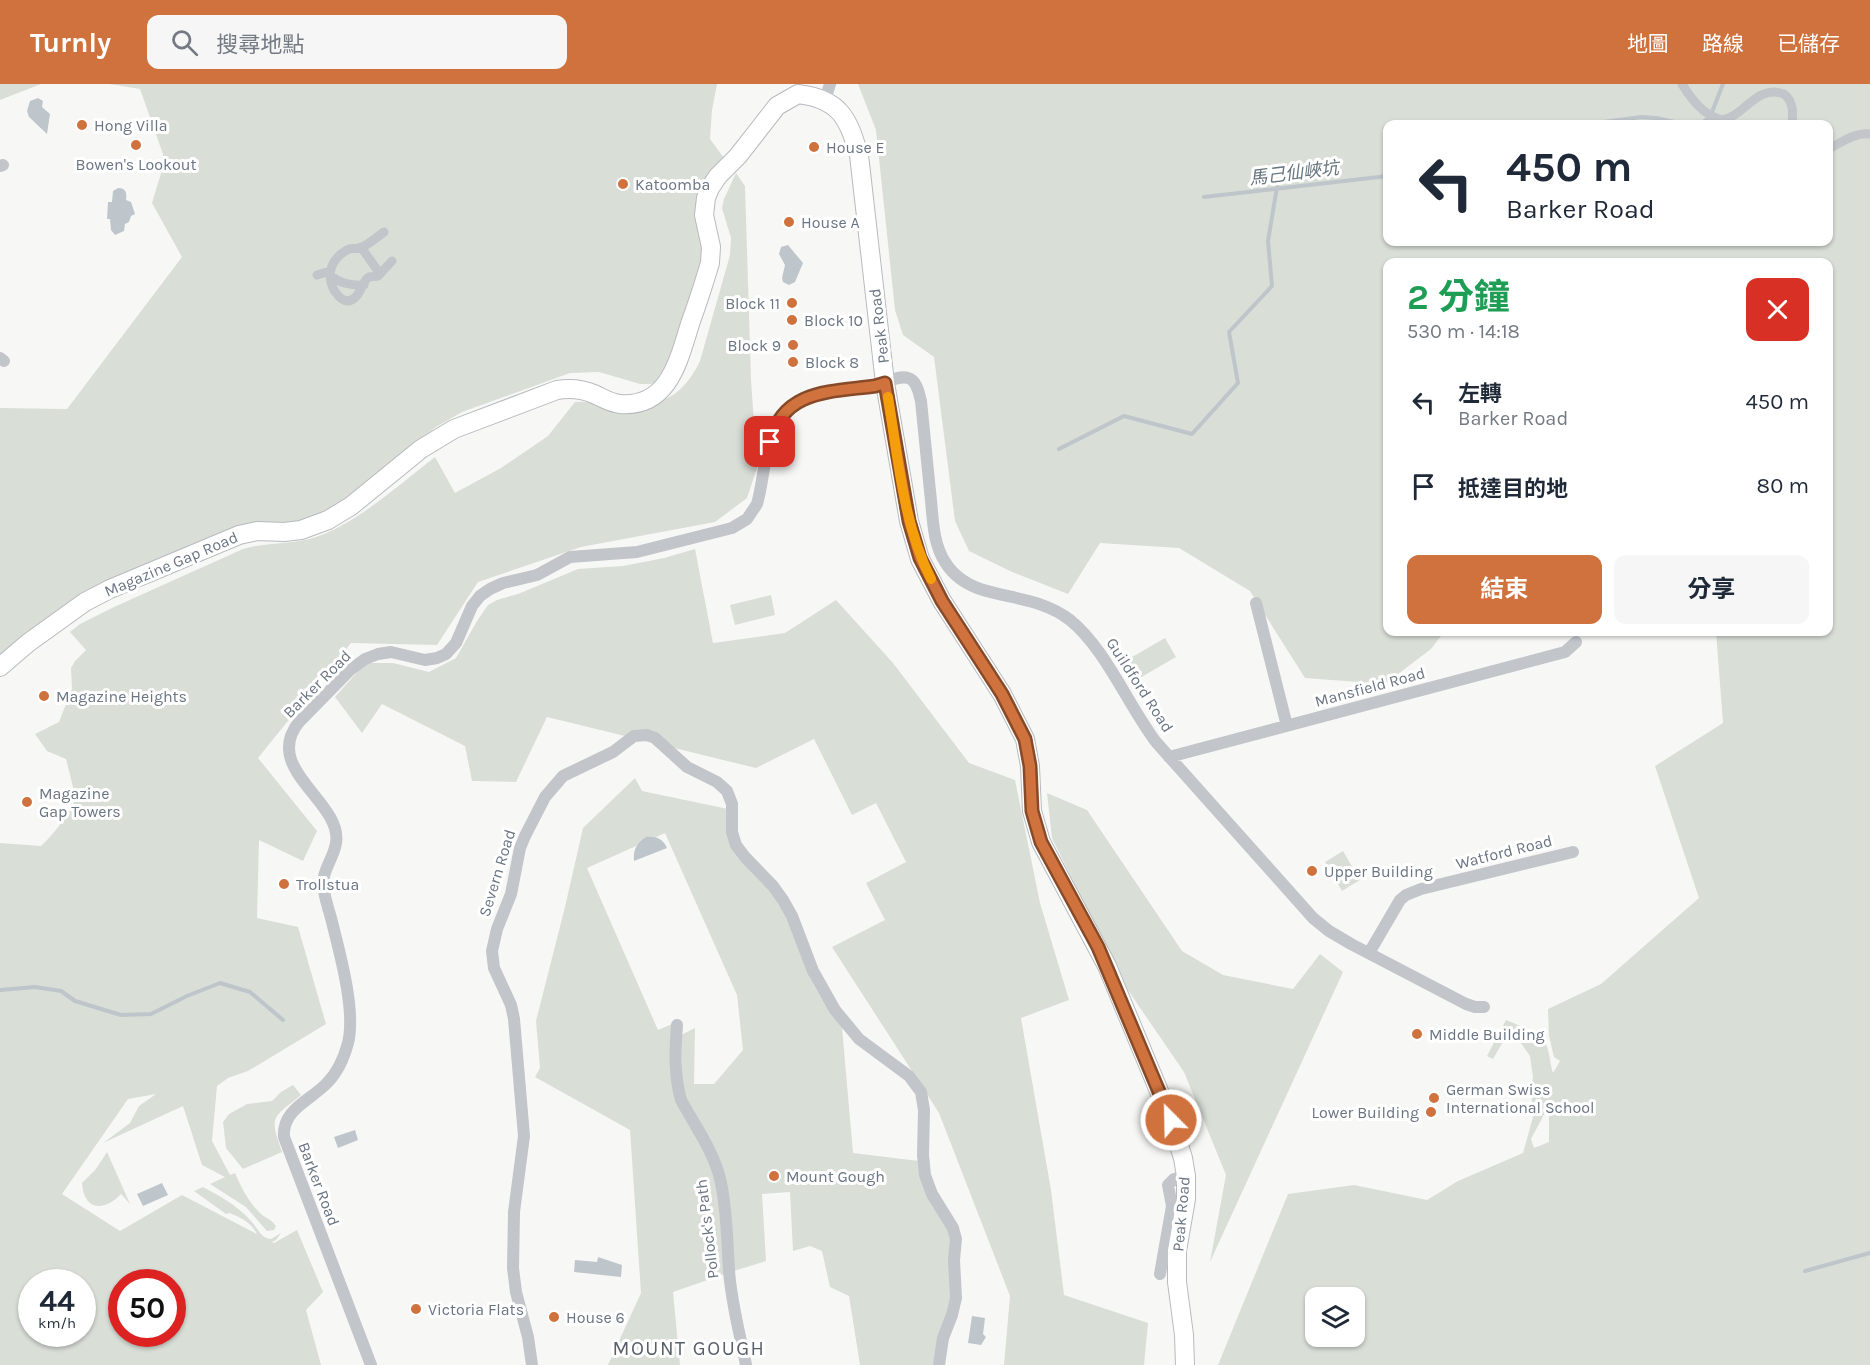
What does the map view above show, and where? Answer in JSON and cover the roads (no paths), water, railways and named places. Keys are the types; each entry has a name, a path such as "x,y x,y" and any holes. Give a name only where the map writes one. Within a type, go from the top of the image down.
{"main road":[{"path":"766,120 777,97 780,84"},
{"name":"Magazine Gap Road","path":"0,668 23,646 73,610 110,589 238,535 257,531 301,530 328,520 351,506 421,449 472,420 557,390 585,391 619,404 635,404 651,398 665,385 676,367 710,263 711,247 704,215 708,193 718,176 738,156 777,106 795,89"},
{"name":"Peak Road","path":"795,89 815,96 828,92 851,128 860,155 885,383 909,521 920,558 942,601 1002,694 1025,739 1030,766 1032,811 1041,842 1107,966 1176,1134 1186,1176 1186,1199 1177,1251 1185,1365"}],"street":[{"path":"1682,84 1700,109 1722,120 1732,117 1759,90 1776,89 1790,100 1792,120"},
{"path":"1833,146 1851,137 1870,134"},
{"path":"384,232 362,248 348,249 338,257 329,272 331,283 336,293 346,301 351,300 362,291 369,277 380,274 392,261"},
{"path":"362,248 380,274"},
{"path":"317,275 324,271 329,272"},
{"path":"329,272 333,278 343,282 364,285"},
{"name":"Guildford Road","path":"885,383 908,378 916,385 919,392 936,538 941,555 949,568 959,578 973,586 1045,606 1063,615 1079,628 1099,653 1146,727 1169,757 1306,911 1329,931 1466,1004 1484,1007"},
{"name":"Barker Road","path":"371,1365 284,1137 283,1128 286,1118 326,1085 338,1069 346,1050 351,1023 340,954 324,888 324,875 336,845 336,834 330,819 293,763 289,746 292,731 350,670 365,659 391,652 425,660 446,654 456,644 472,606 490,589 503,583 537,575 570,557 648,550 725,530 743,522 758,504 772,435 777,422 786,410 808,396 885,383"},
{"path":"1256,603 1287,726"},
{"name":"Mansfield Road","path":"1169,757 1565,652 1576,642"},
{"name":"Severn Road","path":"532,1365 513,1268 514,1205 524,1136 513,1010 494,968 493,945 512,888 522,841 549,791 563,776 613,752 630,738 642,735 655,738 687,767 717,782 727,791 732,804 734,841 741,854 783,900 792,916 813,971 835,1010 859,1039 904,1071 921,1092 924,1110 925,1175 932,1194 953,1228 956,1239 954,1260 956,1298 939,1365"},
{"name":"Watford Road","path":"1369,953 1400,900 1406,894 1573,852"},
{"name":"Pollock's Path","path":"677,1025 675,1068 681,1100 715,1164 721,1183 732,1294 746,1365"},
{"path":"1160,1274 1172,1206 1168,1185 1174,1179 1186,1176"}],"waterway":[{"name":"馬己仙峽坑","path":"1712,112 1723,84"},
{"name":"馬己仙峽坑","path":"1619,120 1641,117 1665,120"},
{"name":"馬己仙峽坑","path":"1204,197 1383,177"},
{"path":"1059,449 1124,416 1192,434 1238,383 1229,332 1272,286 1268,241 1277,187"},
{"path":"0,990 35,987 61,991 75,1001 121,1015 151,1014 220,983 250,992 283,1020"},
{"path":"1805,1271 1870,1253"}],"place":[{"name":"Hong Villa","path":"82,125"},
{"name":"Bowen's Lookout","path":"136,145"},
{"name":"House E","path":"814,147"},
{"name":"Katoomba","path":"623,184"},
{"name":"House A","path":"789,222"},
{"name":"Block 11","path":"792,303"},
{"name":"Block 10","path":"792,320"},
{"name":"Block 9","path":"793,345"},
{"name":"Block 8","path":"793,362"},
{"name":"Magazine Heights","path":"44,696"},
{"name":"Magazine Gap Towers","path":"27,802"},
{"name":"Upper Building","path":"1312,871"},
{"name":"Trollstua","path":"284,884"},
{"name":"Middle Building","path":"1417,1034"},
{"name":"German Swiss International School","path":"1434,1098"},
{"name":"Lower Building","path":"1431,1112"},
{"name":"Mount Gough","path":"774,1176"},
{"name":"Victoria Flats","path":"416,1309"},
{"name":"House 6","path":"554,1317"}],"district":[{"name":"MOUNT GOUGH","path":"689,1348"}]}
